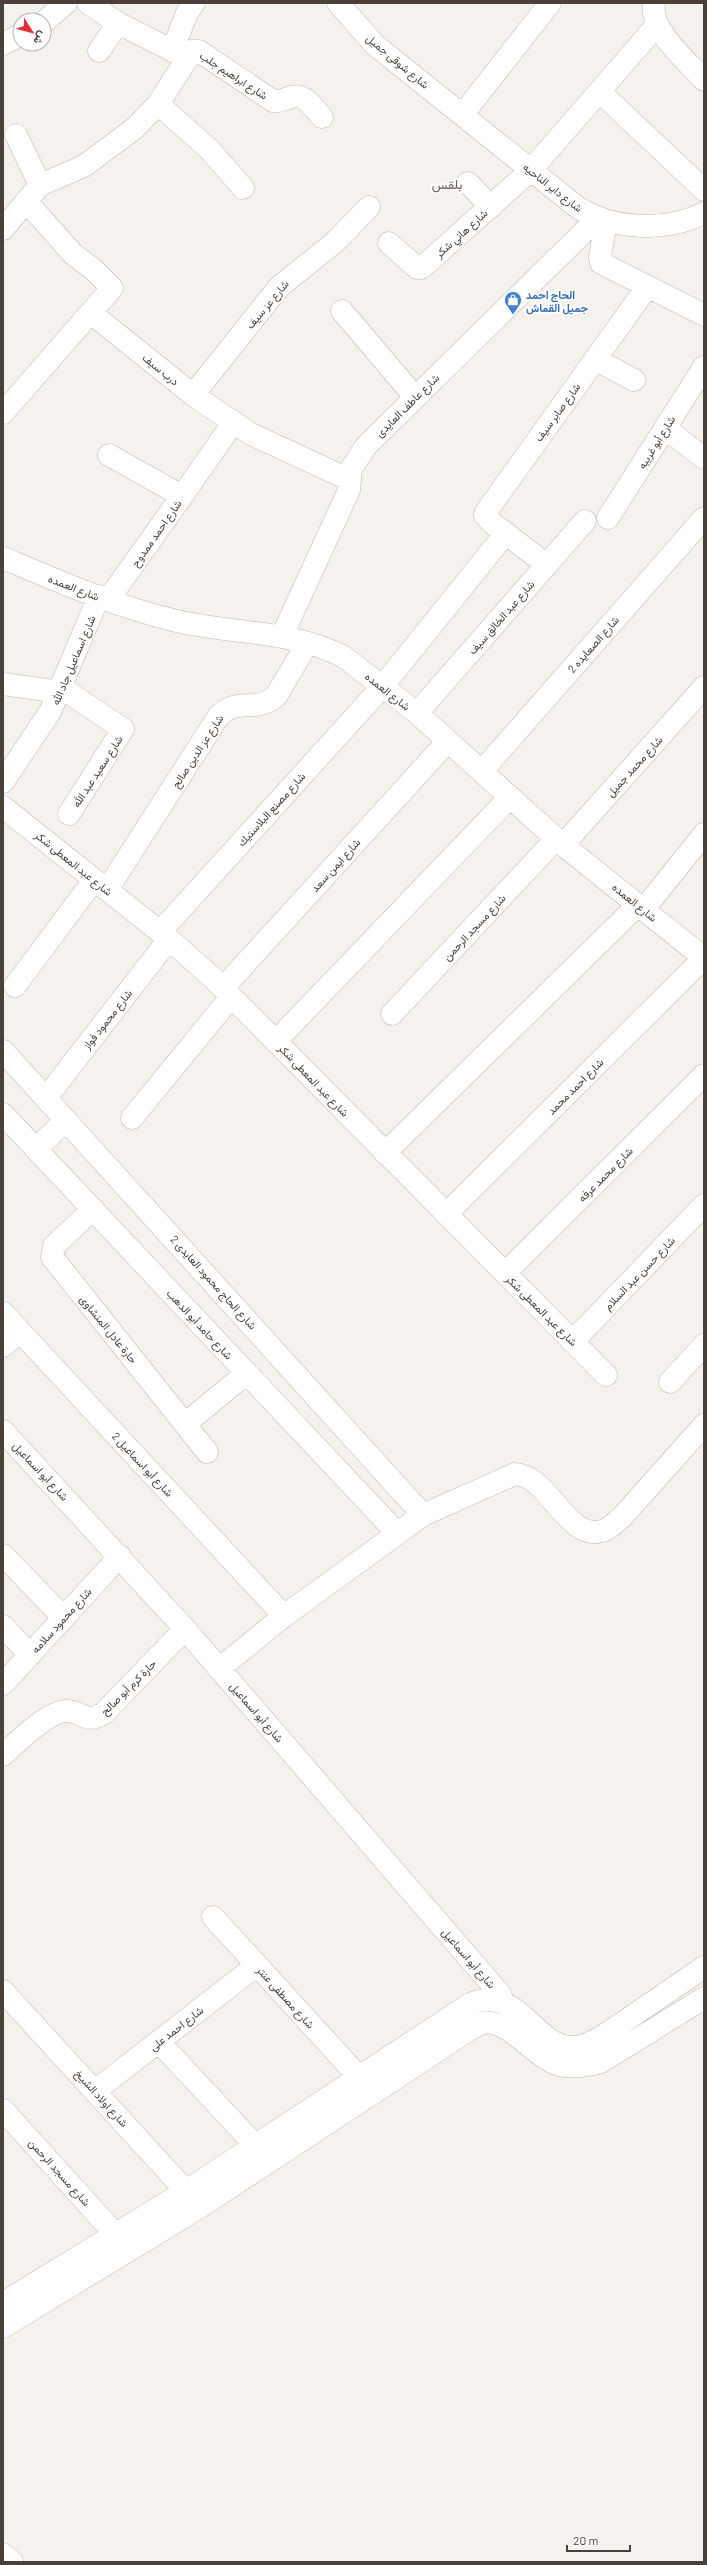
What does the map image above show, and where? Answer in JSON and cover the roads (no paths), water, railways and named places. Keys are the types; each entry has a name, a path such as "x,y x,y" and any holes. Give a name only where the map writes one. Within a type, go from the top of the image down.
{"street":[{"path":"52,15 66,3"},
{"path":"88,3 118,23 179,54"},
{"path":"3,230 40,185 89,163 135,128 158,104 179,54 187,13 194,3"},
{"name":"شارع شوقى جميل","path":"338,3 375,45 463,114"},
{"path":"463,114 550,3"},
{"path":"636,3 655,16 704,80"},
{"name":"شارع هاني شكر","path":"389,243 413,265 421,268 532,170 600,92 655,16"},
{"path":"99,51 118,23"},
{"name":"شارع ابراهيم جلب","path":"179,54 199,51 273,101 280,102 300,96 322,117"},
{"path":"600,92 704,190"},
{"path":"158,104 208,149 243,188"},
{"name":"شارع داير الناحيه","path":"463,114 577,207 602,220 659,225 674,223 704,213"},
{"path":"16,135 40,185"},
{"path":"468,183 491,207"},
{"path":"3,413 91,313 109,292 112,286 73,254 26,201"},
{"name":"شارع عز سيف","path":"193,395 279,287 335,242 369,207"},
{"path":"602,220 601,263 704,315"},
{"name":"شارع عاطف العايدى","path":"282,636 349,490 351,469 366,446 415,397 602,220"},
{"name":"شارع صابر سيف","path":"547,565 488,519 486,512 647,287"},
{"path":"342,311 415,397"},
{"name":"درب سيف","path":"91,313 193,395 250,434 350,480"},
{"path":"595,359 634,380"},
{"name":"شارع أبو غريبه","path":"608,518 704,367"},
{"path":"182,496 233,423"},
{"path":"665,428 704,458"},
{"name":"شارع احمد ممدوح","path":"104,598 182,496 108,456"},
{"name":"شارع الصعايده 2","path":"482,771 704,518"},
{"name":"شارع عبد الخالق سيف","path":"417,713 585,521"},
{"path":"382,687 506,533"},
{"name":"شارع العمده","path":"3,558 104,598 179,622 282,636 344,657 417,713 560,842 704,958"},
{"name":"شارع اسماعيل جاد الله","path":"3,782 50,712 104,598"},
{"name":"شارع عز الدين صالح","path":"15,986 101,885 218,717 230,707 261,706 269,702 276,696 307,644"},
{"path":"3,684 61,690"},
{"name":"شارع مصنع البلاستيك","path":"164,936 382,687"},
{"name":"شارع محمد جميل","path":"560,842 704,687"},
{"name":"شارع سعيد عبد الله","path":"61,690 123,729 69,814"},
{"name":"شارع ايمن سعد","path":"132,1118 227,993 448,741"},
{"path":"276,1041 510,797"},
{"name":"شارع عبد المعطى شكر","path":"3,807 164,936 227,993 606,1375"},
{"path":"385,1153 641,907 704,834"},
{"name":"شارع مسجد الرحمن","path":"392,1014 560,842"},
{"name":"شارع محمود فواز","path":"46,1098 164,936"},
{"name":"شارع احمد محمد","path":"446,1214 704,958"},
{"name":"شارع الحاج محمود العايدى 2","path":"3,1051 423,1515"},
{"name":"شارع محمد عرفه","path":"505,1273 704,1075"},
{"name":"شارع حامد أبو الدهب","path":"3,1114 397,1533"},
{"path":"36,1149 66,1120"},
{"name":"شارع حسن عبد السلام","path":"573,1341 704,1206"},
{"name":"حارة عادل المنشاوى","path":"92,1209 54,1246 52,1257 207,1452"},
{"name":"شارع أبو اسماعيل 2","path":"3,1313 284,1616"},
{"path":"3,1346 20,1330"},
{"path":"670,1382 704,1345"},
{"path":"185,1424 246,1373"},
{"path":"219,1669 284,1616 423,1515 515,1474 524,1474 534,1480 575,1525 591,1531 606,1529 622,1517 704,1427"},
{"name":"شارع أبو اسماعيل","path":"3,1431 120,1556 185,1629 500,1994 503,2001"},
{"path":"3,1555 64,1618"},
{"name":"شارع محمود سلامه","path":"3,1684 120,1556"},
{"path":"3,1626 30,1655"},
{"name":"حارة كرم أبو صالح","path":"3,1755 19,1740 58,1713 67,1711 89,1718 97,1718 104,1713 185,1629"},
{"name":"شارع مصطفى عنتر","path":"213,1917 359,2077"},
{"name":"شارع احمد على","path":"95,2091 257,1965"},
{"path":"3,2327 193,2199 469,2030 484,2023 500,2025 553,2052 568,2047 581,2046 595,2040 704,1967"},
{"path":"672,1989 697,2002"},
{"name":"شارع اولاد الشيخ","path":"3,1991 193,2199"},
{"path":"3,2303 116,2235 193,2199 255,2145 470,2004 486,1999 503,2001 513,2006 553,2052 568,2066 601,2062 697,2002"},
{"path":"159,2042 255,2145"},
{"name":"شارع مسجد الرحمن","path":"3,2110 116,2235"},
{"path":"3,2554 12,2562"}],"place":[{"name":"الحاج احمد جميل القماش","path":"513,315"}],"district":[{"name":"بلقس","path":"447,184"}]}
